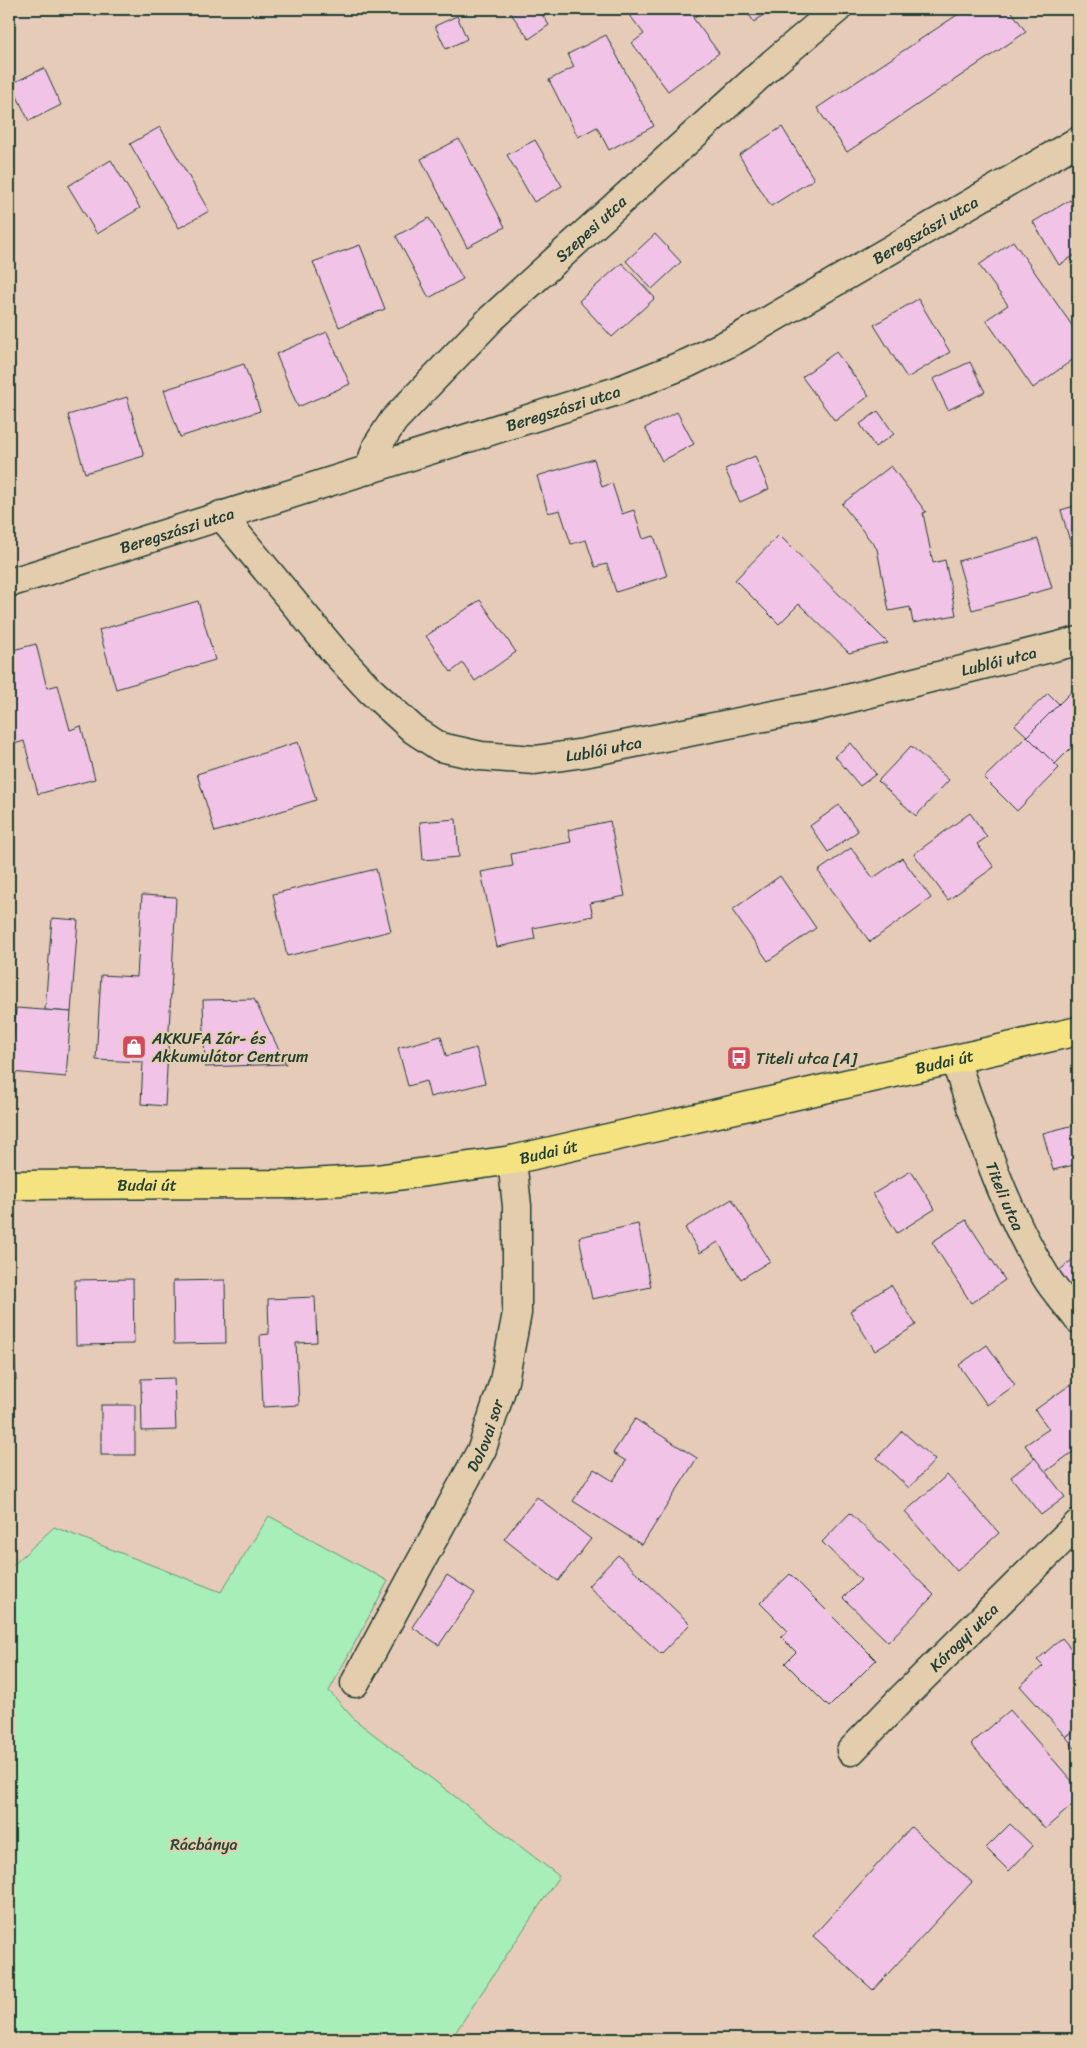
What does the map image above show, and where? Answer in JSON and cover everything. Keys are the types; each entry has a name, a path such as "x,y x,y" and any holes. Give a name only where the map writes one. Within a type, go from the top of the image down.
{"main road":[{"name":"Budai út","path":"9,1185 295,1184 376,1179 512,1160 1078,1031"}],"street":[{"name":"Szepesi utca","path":"369,470 377,446 394,420 492,318 773,63 837,9"},
{"name":"Beregszászi utca","path":"9,582 620,390 688,363 786,312 1078,141"},
{"name":"Lublói utca","path":"221,515 333,650 370,690 414,730 440,747 481,756 535,760 584,753 819,706 1078,640"},
{"name":"Titeli utca","path":"955,1060 993,1167 1009,1204 1046,1277 1078,1319"},
{"name":"Dolovai sor","path":"354,1683 482,1449 504,1381 517,1313 517,1206 512,1160"},
{"name":"Kórogyi utca","path":"851,1751 1078,1524"}],"green space":[{"name":"Rácbánya","path":"269,1516 388,1581 329,1691 355,1720 559,1876 451,2039 9,2039 9,1569 54,1527 221,1592"}],"building":[{"path":"514,9 538,9 549,25 529,39 510,12"},
{"path":"625,9 706,9 693,18 719,53 668,91 632,43 644,34"},
{"path":"745,9 771,9 754,22"},
{"path":"966,9 1010,9 1026,32 847,152 817,108"},
{"path":"457,16 467,39 446,49 435,26"},
{"path":"606,35 654,126 609,150 597,127 578,137 549,80 574,67 568,54"},
{"path":"44,68 61,105 29,121 11,84"},
{"path":"160,127 209,211 179,228 130,144"},
{"path":"782,127 814,179 771,206 739,155"},
{"path":"459,139 505,227 467,247 421,159"},
{"path":"535,140 562,186 534,202 507,155"},
{"path":"111,160 140,208 97,234 68,186"},
{"path":"1070,200 1078,214 1078,253 1059,265 1033,222"},
{"path":"429,218 463,279 429,298 396,236"},
{"path":"655,234 681,262 652,289 626,261"},
{"path":"1013,241 1078,334 1078,356 1033,388 986,320 1008,305 979,265"},
{"path":"360,245 385,309 339,327 313,262"},
{"path":"622,263 655,298 612,337 579,301"},
{"path":"918,299 950,352 907,378 874,325"},
{"path":"327,332 350,384 298,407 276,354"},
{"path":"836,352 869,396 835,421 802,377"},
{"path":"970,362 985,392 948,410 933,379"},
{"path":"244,364 260,411 180,437 164,390"},
{"path":"127,397 144,456 85,473 68,415"},
{"path":"878,411 894,434 875,447 860,424"},
{"path":"677,412 694,444 662,461 645,428"},
{"path":"755,456 769,489 740,502 725,469"},
{"path":"594,459 602,487 612,483 622,514 634,510 643,539 654,536 667,576 616,592 607,564 595,567 586,540 571,544 560,510 548,513 537,476"},
{"path":"891,466 926,512 923,513 933,563 945,560 956,615 913,623 910,607 889,611 877,549 842,504"},
{"path":"1078,505 1078,543 1071,545 1061,510"},
{"path":"779,535 888,643 849,653 799,604 779,624 735,580"},
{"path":"1038,539 1052,588 972,610 958,561"},
{"path":"480,600 516,652 475,681 463,663 451,672 426,636"},
{"path":"198,601 215,660 116,689 99,630"},
{"path":"36,644 47,688 58,685 70,730 81,726 95,779 38,794 24,741 11,745 9,736 9,651"},
{"path":"1076,687 1078,689 1078,741 1055,764 1027,736"},
{"path":"1048,693 1059,704 1027,736 1015,725"},
{"path":"1027,736 1059,768 1017,811 984,778"},
{"path":"298,742 316,800 215,832 197,774"},
{"path":"851,743 876,774 860,786 835,756"},
{"path":"911,746 949,780 916,816 878,781"},
{"path":"839,805 858,831 828,852 810,826"},
{"path":"970,813 987,837 977,844 994,867 948,900 914,854"},
{"path":"456,819 459,857 423,860 420,822"},
{"path":"610,821 625,896 590,903 593,916 533,928 535,939 497,947 481,872 513,866 511,854 571,842 568,830"},
{"path":"851,848 873,878 902,858 931,898 870,942 818,871"},
{"path":"376,869 391,931 287,956 273,894"},
{"path":"780,876 816,928 768,961 732,910"},
{"path":"142,895 176,897 165,1106 141,1104 143,1062 96,1060 101,975 137,977"},
{"path":"52,918 78,920 71,1012 45,1010"},
{"path":"254,999 286,1064 205,1067 203,1000"},
{"path":"16,1008 71,1012 66,1077 11,1072"},
{"path":"441,1036 446,1056 476,1048 485,1083 430,1097 426,1081 408,1086 398,1048"},
{"path":"1078,1124 1078,1164 1053,1170 1043,1133"},
{"path":"911,1171 935,1209 897,1233 873,1194"},
{"path":"732,1199 770,1261 741,1279 718,1242 700,1253 685,1228"},
{"path":"966,1220 1005,1280 971,1303 932,1242"},
{"path":"638,1224 651,1287 592,1299 579,1237"},
{"path":"1078,1255 1078,1315 1049,1279"},
{"path":"133,1279 134,1344 76,1345 75,1280"},
{"path":"225,1280 226,1343 174,1344 173,1281"},
{"path":"9,1283 12,1283 16,1380 9,1380"},
{"path":"891,1285 916,1325 875,1351 850,1311"},
{"path":"315,1297 317,1342 296,1343 299,1405 263,1407 260,1335 269,1334 268,1299"},
{"path":"987,1345 1015,1385 987,1405 959,1365"},
{"path":"174,1378 176,1430 142,1431 141,1379"},
{"path":"1074,1382 1078,1389 1078,1448 1045,1472 1025,1445 1049,1429 1035,1410"},
{"path":"101,1405 135,1405 135,1455 101,1455"},
{"path":"635,1419 697,1458 642,1545 573,1501 594,1469 613,1481 626,1461 613,1453"},
{"path":"902,1431 935,1460 909,1488 877,1458"},
{"path":"1035,1458 1065,1497 1041,1515 1011,1477"},
{"path":"947,1475 999,1533 957,1571 905,1512"},
{"path":"537,1497 591,1539 558,1581 504,1539"},
{"path":"850,1513 934,1595 888,1642 843,1598 861,1580 822,1542"},
{"path":"618,1555 690,1624 661,1654 588,1586"},
{"path":"790,1574 876,1660 829,1707 785,1663 796,1652 781,1637 788,1631 760,1603"},
{"path":"447,1575 475,1593 439,1645 412,1627"},
{"path":"1062,1638 1078,1657 1078,1727 1066,1737 1020,1686 1043,1666 1037,1660"},
{"path":"1010,1710 1078,1788 1078,1800 1045,1829 971,1744"},
{"path":"1078,1727 1078,1752 1066,1737"},
{"path":"1010,1824 1033,1846 1009,1871 986,1848"},
{"path":"911,1827 972,1882 873,1990 813,1936"}],"place":[{"name":"AKKUFA Zár- és Akkumulátor Centrum","path":"134,1047"},
{"name":"Titeli utca [A]","path":"739,1058"}]}
